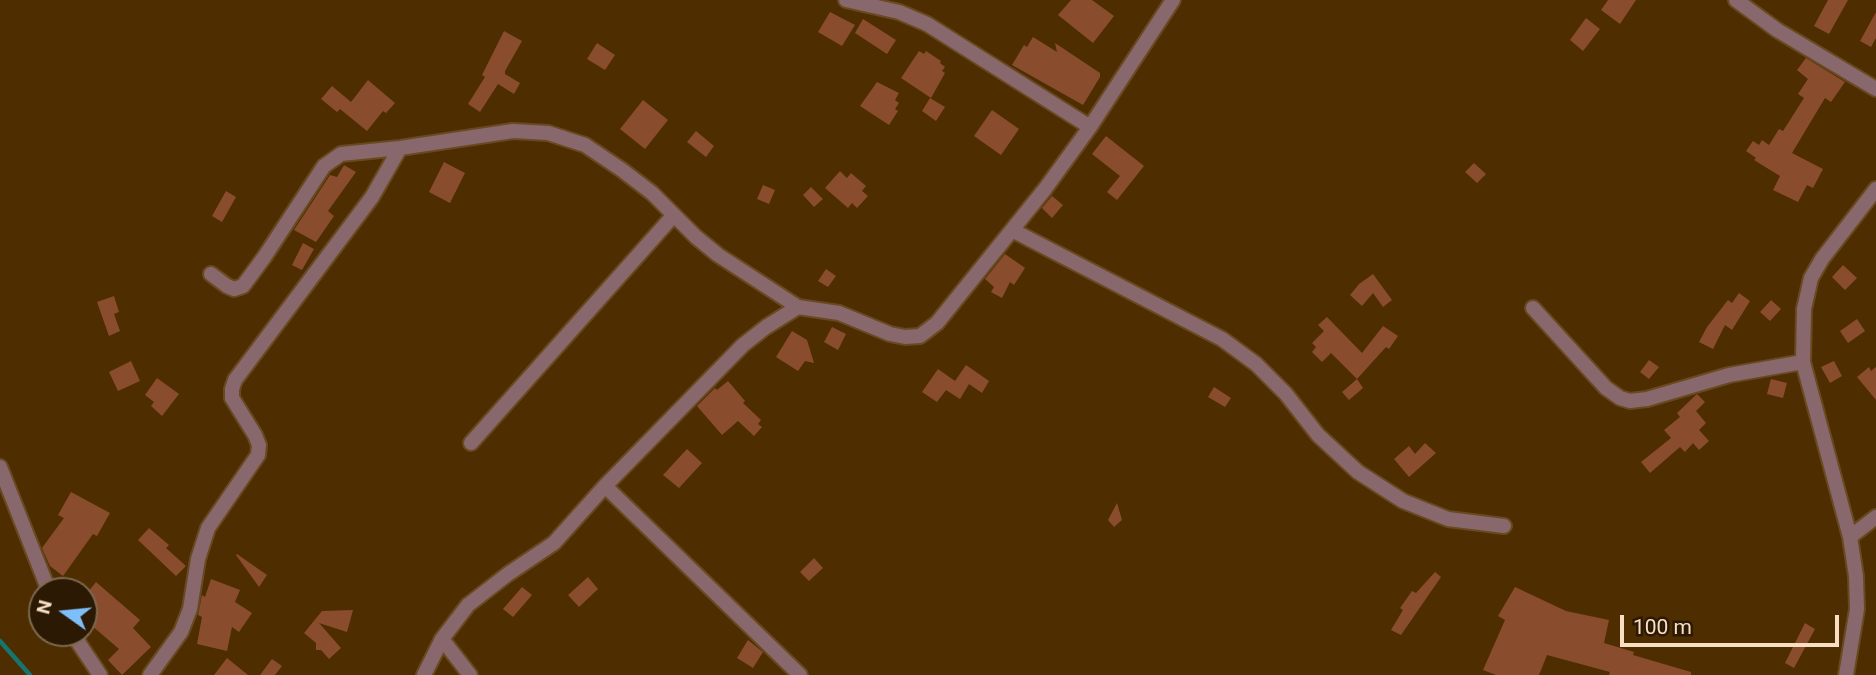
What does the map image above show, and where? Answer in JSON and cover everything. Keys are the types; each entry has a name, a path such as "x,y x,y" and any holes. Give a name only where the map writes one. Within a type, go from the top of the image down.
{"street":[{"path":"846,0 899,12 927,24 1090,127"},
{"path":"211,274 234,289 243,286 324,166 341,154 400,148 493,133 548,133 585,145 622,170 652,193 673,216 718,255 798,307 839,313 890,334 905,337 920,335 937,323 1090,127 1173,0"},
{"path":"1736,0 1777,30 1876,89"},
{"path":"150,675 181,632 190,609 201,544 208,528 258,455 259,445 255,435 232,398 235,380 372,197 400,148"},
{"path":"1846,675 1857,609 1856,576 1850,537 1803,362 1804,309 1811,278 1822,259 1876,189"},
{"path":"471,443 673,216"},
{"path":"1012,230 1222,339 1256,364 1286,394 1318,435 1358,472 1403,501 1448,519 1504,526"},
{"path":"424,675 442,639 468,605 554,544 604,486 743,345 798,307"},
{"path":"1532,308 1606,388 1630,401 1647,399 1729,375 1803,362"},
{"path":"0,467 43,577"},
{"path":"604,486 800,675"},
{"path":"1850,537 1876,517"},
{"path":"442,639 470,675"},
{"path":"81,647 100,675"}],"building":[{"path":"1071,0 1092,0 1114,16 1093,43 1058,15"},
{"path":"1608,0 1636,0 1620,24 1601,10"},
{"path":"1828,0 1848,0 1829,34 1814,26"},
{"path":"830,12 855,25 842,46 818,32"},
{"path":"1876,12 1876,38 1871,47 1860,41"},
{"path":"1586,18 1600,29 1583,51 1570,40"},
{"path":"863,19 896,40 887,54 855,33"},
{"path":"504,31 522,41 505,71 505,74 520,83 514,94 498,84 480,112 468,104 485,77 482,75"},
{"path":"1033,37 1057,52 1055,43 1100,73 1083,105 1012,65 1024,45 1027,47"},
{"path":"597,43 615,55 605,70 587,59"},
{"path":"919,51 924,54 926,51 945,67 942,71 945,73 931,98 901,78"},
{"path":"1806,58 1845,82 1831,102 1825,98 1792,153 1823,169 1813,188 1807,185 1798,202 1773,190 1780,176 1754,160 1756,158 1746,151 1753,141 1759,145 1762,140 1769,145 1779,129 1783,131 1804,98 1798,94 1808,79 1797,70"},
{"path":"368,80 395,103 386,113 383,111 367,131 340,109 337,112 321,99 332,86 351,102"},
{"path":"877,82 899,93 895,100 899,103 895,109 898,111 889,125 860,106"},
{"path":"930,98 945,107 936,121 922,111"},
{"path":"643,100 668,120 645,149 620,129"},
{"path":"992,110 1019,129 1001,155 974,136"},
{"path":"696,131 714,146 706,157 687,142"},
{"path":"1106,136 1144,166 1117,200 1107,192 1120,176 1092,154"},
{"path":"444,162 465,173 450,203 429,192"},
{"path":"1474,163 1486,174 1477,183 1465,172"},
{"path":"344,165 356,172 328,211 334,216 316,242 294,230 330,175 337,177"},
{"path":"840,171 847,178 851,173 866,186 862,191 868,196 857,208 852,203 848,208 825,188"},
{"path":"763,185 775,190 769,204 757,199"},
{"path":"811,187 823,199 814,207 803,195"},
{"path":"226,191 236,197 222,222 212,216"},
{"path":"1052,196 1063,205 1052,218 1042,208"},
{"path":"303,243 314,249 302,270 292,265"},
{"path":"1005,254 1025,268 1014,285 1010,282 1002,298 991,292 994,287 985,279"},
{"path":"1843,265 1857,278 1845,290 1832,277"},
{"path":"826,269 836,276 828,287 818,281"},
{"path":"1373,274 1392,300 1383,307 1373,293 1362,306 1350,295"},
{"path":"1739,293 1750,301 1732,330 1725,325 1713,349 1699,342 1728,300 1732,303"},
{"path":"114,296 119,312 114,314 120,331 109,336 97,302"},
{"path":"1771,300 1781,309 1770,321 1760,312"},
{"path":"1327,317 1362,353 1383,326 1398,336 1389,349 1386,347 1357,379 1331,353 1322,362 1312,352 1316,347 1312,343 1324,331 1318,325"},
{"path":"1857,319 1865,331 1848,343 1840,331"},
{"path":"832,327 846,334 838,350 824,342"},
{"path":"792,331 807,340 814,363 805,361 798,371 776,357"},
{"path":"1649,360 1659,367 1649,379 1640,372"},
{"path":"131,361 140,381 118,391 109,372"},
{"path":"1834,361 1842,376 1830,383 1821,367"},
{"path":"966,365 989,381 982,393 969,384 960,399 946,390 937,402 922,392 938,369 955,381"},
{"path":"1869,367 1871,371 1876,367 1876,400 1857,377"},
{"path":"157,378 179,394 162,416 151,406 154,402 145,395"},
{"path":"1357,379 1363,388 1349,400 1342,392"},
{"path":"1771,379 1787,383 1783,398 1767,394"},
{"path":"728,381 745,401 743,403 761,420 758,424 762,427 754,436 738,421 722,435 697,406 715,388 717,390"},
{"path":"1214,387 1231,398 1225,407 1208,397"},
{"path":"1697,394 1705,402 1696,411 1706,423 1699,430 1709,441 1699,450 1693,443 1685,452 1680,447 1650,473 1641,462 1671,438 1664,430 1680,417 1677,413"},
{"path":"1425,443 1436,453 1409,477 1394,459 1409,446 1415,454"},
{"path":"687,449 702,463 679,488 663,475"},
{"path":"71,492 110,513 97,536 93,534 63,576 50,566 42,548 64,518 58,515"},
{"path":"1117,503 1122,520 1114,527 1108,520"},
{"path":"149,528 169,545 166,548 186,566 176,576 138,540"},
{"path":"236,555 267,575 259,587"},
{"path":"814,558 823,568 809,581 800,572"},
{"path":"1435,572 1441,577 1401,635 1391,630 1403,610 1400,608 1412,591 1416,593"},
{"path":"588,577 598,589 579,607 568,595"},
{"path":"211,579 240,590 235,602 252,613 239,632 232,627 227,651 197,644 202,617 198,615 202,595 205,597"},
{"path":"98,584 140,620 133,628 151,647 122,675 108,660 119,649 98,631"},
{"path":"522,587 532,595 513,617 503,609"},
{"path":"1515,587 1566,611 1609,620 1604,643 1634,652 1633,655 1691,672 1691,675 1609,675 1610,672 1547,655 1539,675 1496,675 1483,670 1505,620 1498,616"},
{"path":"353,610 347,632 319,623 341,648 329,659 321,650 316,650 316,643 304,633 322,611"},
{"path":"1805,623 1815,629 1794,668 1785,663"},
{"path":"748,640 763,652 753,668 737,658"},
{"path":"227,658 248,675 214,675"},
{"path":"272,659 282,666 275,675 260,675"}],"waterway":[{"path":"0,641 30,675"}]}
